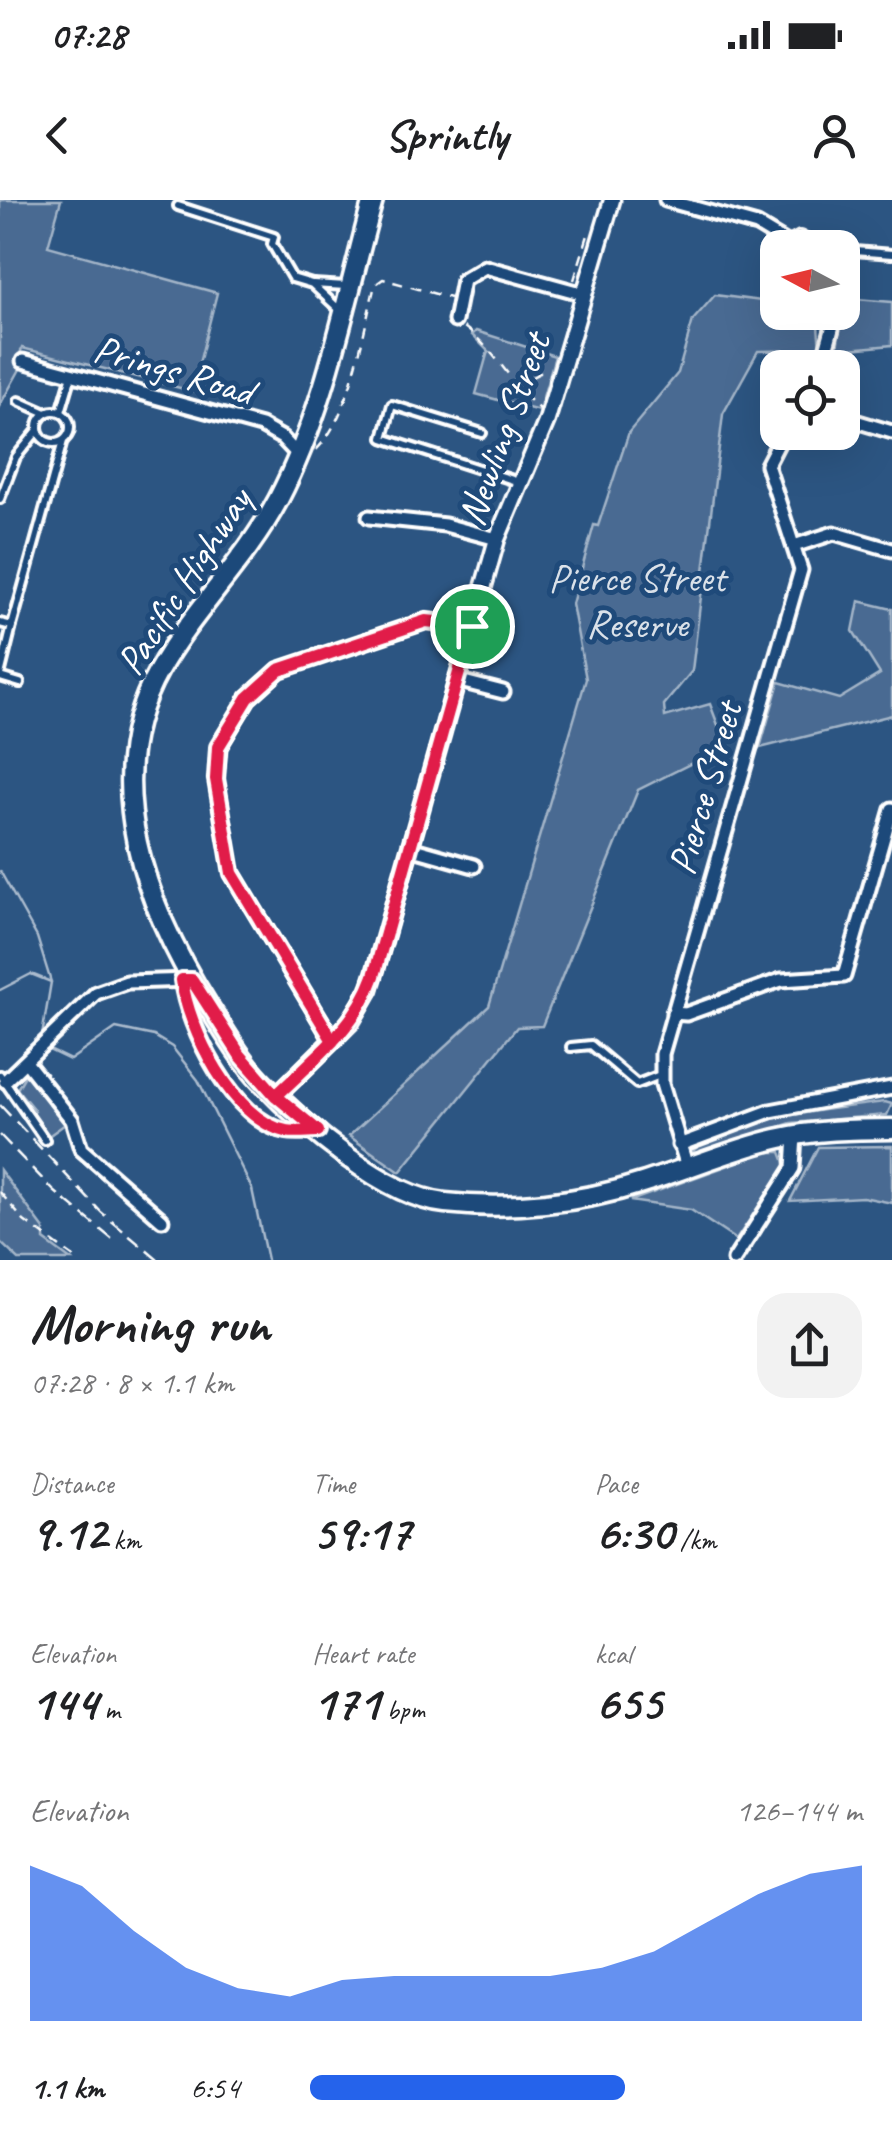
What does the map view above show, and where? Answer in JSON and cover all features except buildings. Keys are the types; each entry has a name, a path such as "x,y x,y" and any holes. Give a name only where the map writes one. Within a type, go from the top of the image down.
{"main road":[{"name":"Pacific Highway","path":"370,200 303,457 261,530 159,671 140,726 131,794 136,848 154,905 187,980 240,1055 276,1096 396,1189 443,1203 578,1198 795,1136 892,1129"}],"street":[{"name":"Newling Street","path":"276,1096 359,1012 370,989 496,540 547,420 578,292 612,200"},
{"path":"666,200 766,230"},
{"path":"455,321 462,280 485,267 578,292"},
{"name":"Prings Road","path":"23,361 261,426 303,457"},
{"path":"860,423 892,432"},
{"name":"Pierce Street","path":"688,1168 662,1074 673,1013 801,570 796,544 768,465 775,450"},
{"path":"369,516 445,525 496,540"},
{"path":"796,544 834,533 892,550"},
{"path":"333,1041 232,873 216,779 218,747 248,698 279,670 426,621 472,626"},
{"path":"456,680 503,692"},
{"path":"673,1013 686,1014 781,980 839,977 848,972 892,809"},
{"path":"410,848 474,866"},
{"path":"3,1078 26,1062 83,1004 112,985 187,980"},
{"path":"26,1062 72,1120 81,1149 162,1220"},
{"path":"679,1145 770,1111 892,1088"},
{"path":"734,1260 793,1168 795,1136"}],"lane":[{"path":"178,206 274,237 272,244 292,278 312,284 349,286"},
{"path":"860,251 892,254"},
{"path":"312,284 343,313"},
{"path":"20,683 0,676 70,426 61,412 72,374"},
{"path":"19,402 46,413 61,412"},
{"path":"482,433 392,405 383,438 518,482"},
{"path":"0,499 16,457 46,413"},
{"path":"38,430 47,442 63,440"},
{"path":"0,623 12,626"},
{"path":"571,1046 592,1045 636,1084 662,1074"},
{"path":"3,1078 46,1140"}],"path":[{"path":"578,292 588,236"},
{"path":"303,457 325,442 346,398 376,284 382,279 456,300"},
{"path":"469,331 494,352 514,386 547,420"},
{"path":"514,386 540,373 560,374"},
{"path":"187,980 185,1010 204,1052 246,1107 284,1131 318,1131"},
{"path":"0,1192 24,1220 78,1260"}],"green space":[{"path":"0,200 61,200 48,246 217,293 192,391 22,348 18,360 24,362 0,405"},
{"name":"Pierce Street Reserve","path":"715,295 760,301 760,330 818,330 820,350 758,351 723,414 692,671 664,705 665,717 710,704 726,746 638,790 542,1026 517,1027 400,1172 349,1136 489,1006 586,679 572,604 594,525 598,526 629,432 678,373 693,320"},
{"path":"860,299 892,302 892,345 837,350 839,330 860,330"},
{"path":"476,331 555,356 539,411 476,394 488,351 472,335"},
{"path":"859,601 892,609 892,715 760,748 779,682 839,699 880,674 853,631"},
{"path":"27,1072 68,1122 47,1137 29,1117 35,1111 17,1089"},
{"path":"892,1104 887,1115 791,1123 697,1154 692,1152 728,1131 754,1123"},
{"path":"892,1146 892,1203 863,1197 790,1201 818,1147"},
{"path":"765,1152 781,1152 786,1165 736,1240 691,1210 630,1201"},
{"path":"0,1170 44,1229 44,1240 71,1260 19,1260 0,1242"}],"waterway":[{"path":"0,871 37,937 51,982 42,1036"},
{"path":"0,990 31,974 51,982"},
{"path":"47,1049 70,1060 116,1028 154,1036 172,1047 198,1080 252,1189 267,1260"}],"railway":[{"path":"0,1105 101,1212 158,1260"},
{"path":"0,1135 54,1191 113,1240"}],"route":[{"path":"472,626 374,976 352,1022 333,1041 276,1096 240,1055 192,980 182,980 185,1010 204,1052 246,1107 264,1122 284,1131 318,1131 276,1096 333,1041 232,873 216,779 218,747 248,698 279,670 426,621 472,626"}]}
